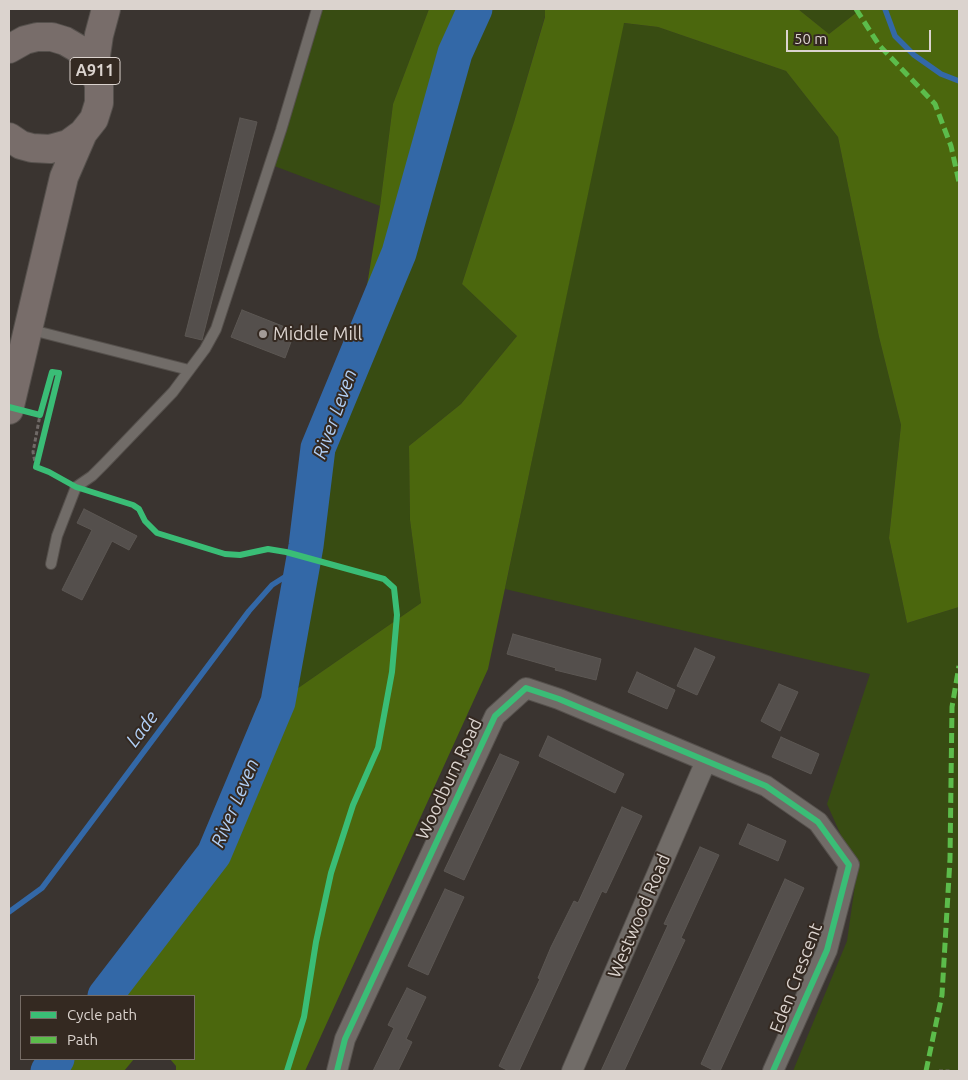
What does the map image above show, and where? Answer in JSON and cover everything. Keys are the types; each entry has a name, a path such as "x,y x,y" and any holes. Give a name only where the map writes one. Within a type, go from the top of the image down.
{"main road":[{"name":"A911","path":"14,41 78,32 101,9"},
{"name":"A911","path":"94,69 99,35 106,9"},
{"name":"A911","path":"21,411 27,329 64,177 83,133 94,119 99,103 99,85 94,69 87,57 65,41 52,37"},
{"name":"A911","path":"15,141 50,149 68,144 83,133"},
{"name":"A911","path":"15,141 44,164 52,185 52,225"}],"street":[{"name":"Woodburn Road","path":"337,1071 346,1039 495,716 526,688 559,698 706,761"},
{"name":"Westwood Road","path":"572,1071 706,761"},
{"name":"Eden Crescent","path":"706,761 766,786 818,822 849,865 827,950 773,1071"}],"lane":[{"path":"51,564 57,536 76,487 92,476 172,392 205,349 216,329 317,9"},
{"path":"27,329 189,370"}],"path":[{"path":"39,468 33,452 43,406"},
{"path":"21,411 40,414"},
{"path":"39,468 43,441"},
{"path":"939,1071 952,1071"}],"green space":[{"path":"317,9 429,9 393,104 380,206 269,164"},
{"path":"429,9 475,9 455,53 399,253 374,315 363,310 380,206 393,104"},
{"path":"476,9 545,9 545,16 514,122 462,284 517,336 461,404 409,446 410,520 421,603 278,702 306,546 318,448 399,253 453,60"},
{"path":"545,9 798,9 829,34 861,9 959,9 959,607 907,623 889,538 901,425 879,337 838,137 786,71 658,27 624,23 488,669 305,1071 176,1071 176,1066 171,1060 195,1060 195,995 106,995 214,854 278,702 421,603 410,520 409,446 461,404 517,336 462,284 514,122 545,17"},
{"path":"798,9 861,9 829,34"},
{"path":"623,23 658,27 786,71 838,137 879,337 901,425 889,538 907,623 959,607 959,1071 793,1071 847,941 857,871 827,804 870,674 505,589"},
{"path":"56,1060 133,1060 124,1071 48,1071"}],"building":[{"path":"240,118 257,122 202,340 185,336"},
{"name":"Middle Mill","path":"242,310 295,331 285,358 231,337"},
{"path":"84,509 137,536 129,550 112,541 82,600 62,590 92,530 77,523"},
{"path":"513,634 601,659 596,680 555,670 556,668 507,654"},
{"path":"695,648 715,657 697,695 677,686"},
{"path":"637,672 675,690 667,709 628,692"},
{"path":"779,684 798,692 780,731 761,721"},
{"path":"548,736 624,774 615,793 539,756"},
{"path":"781,737 819,754 811,774 772,757"},
{"path":"500,754 519,762 464,880 444,871"},
{"path":"622,807 642,816 606,893 602,891 519,1071 509,1071 499,1066 540,979 538,978 551,947 574,901 578,903"},
{"path":"748,824 786,841 778,861 739,844"},
{"path":"700,847 719,855 681,938 685,940 624,1071 601,1071 668,925 664,924"},
{"path":"785,879 804,888 720,1071 715,1071 701,1064"},
{"path":"445,889 464,897 428,975 408,966"},
{"path":"407,988 426,997 406,1039 412,1042 398,1071 373,1071 394,1028 388,1025"}],"waterway":[{"name":"River Leven","path":"106,995 214,854 278,702 306,546 318,448 399,253 455,53 475,9"},
{"path":"885,9 895,36 914,55 941,74 959,81"},
{"name":"Lade","path":"9,912 42,888 249,611 272,585 302,566"},
{"name":"River Leven","path":"48,1071 56,1060"}],"marked path":[{"path":"856,9 879,45 935,104 951,146 959,182"},
{"path":"926,1071 942,995 950,859 952,707 959,666"}],"cycle path":[{"path":"9,407 40,415 52,372 59,373 36,467 76,487 133,505 139,509 145,521 157,533 225,554 240,555 268,549 286,552 384,579 394,588 397,615 392,672 378,748 353,805 331,873 316,942 304,1017 287,1071"},
{"path":"337,1071 345,1039 495,716 526,688 559,699 766,786 818,822 849,865 827,950 773,1071"}],"place":[{"name":"Middle Mill","path":"263,334"}]}
